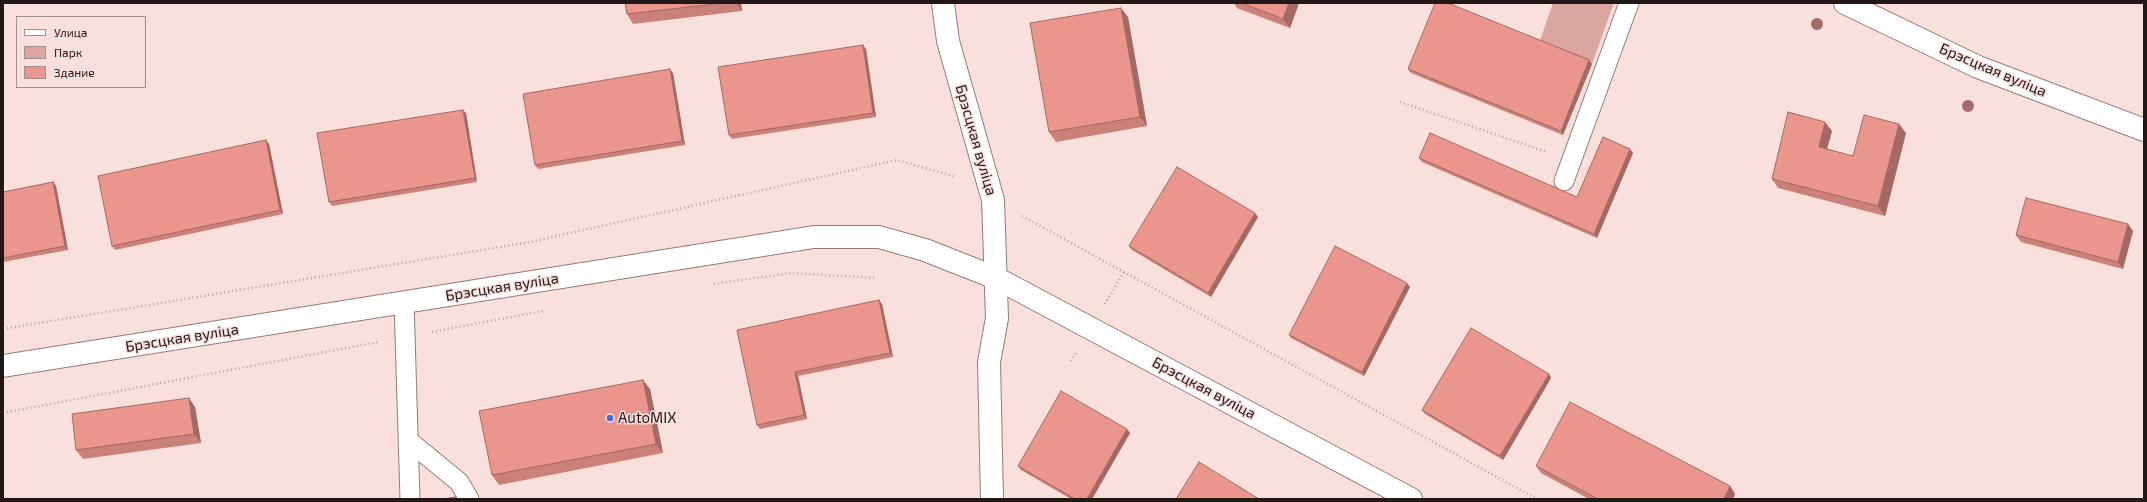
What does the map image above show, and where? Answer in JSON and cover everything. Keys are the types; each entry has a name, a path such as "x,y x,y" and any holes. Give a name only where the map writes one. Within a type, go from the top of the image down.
{"main road":[{"name":"Брэсцкая вуліца","path":"943,3 948,41 993,200 996,278"},
{"name":"Брэсцкая вуліца","path":"1844,3 1978,67 2144,130"},
{"name":"Брэсцкая вуліца","path":"3,366 814,237 879,237 925,250 996,278 1411,499"},
{"path":"992,499 989,362 997,318 996,278"}],"lane":[{"path":"1564,181 1629,3"},
{"path":"404,302 410,499"},
{"path":"409,440 459,482 469,499"}],"path":[{"path":"1400,102 1572,160"},
{"path":"3,329 530,242 898,160 956,176 993,200 1537,499"},
{"path":"712,284 791,273 877,278"},
{"path":"3,413 547,310"}],"green space":[{"path":"1553,3 1614,3 1592,64 1539,43"}],"building":[{"path":"625,3 724,3 627,14"},
{"path":"1242,3 1289,3 1283,19"},
{"path":"1435,3 1448,3 1589,60 1561,131 1408,69"},
{"path":"1121,8 1140,117 1049,132 1030,23"},
{"path":"863,45 873,113 729,135 718,67"},
{"path":"670,69 682,141 535,165 523,94"},
{"path":"463,110 475,178 329,202 317,133"},
{"path":"1788,112 1825,122 1819,147 1853,156 1864,115 1899,124 1878,206 1772,179"},
{"path":"1430,133 1577,197 1603,137 1630,149 1594,234 1419,158"},
{"path":"266,140 280,210 112,246 98,176"},
{"path":"1177,167 1255,213 1208,293 1129,246"},
{"path":"53,182 65,246 3,258 3,192"},
{"path":"2026,198 2128,224 2118,262 2016,235"},
{"path":"1335,246 1407,283 1362,372 1289,335"},
{"path":"879,300 890,353 795,372 804,415 757,425 737,330"},
{"path":"1471,328 1549,374 1500,456 1422,410"},
{"path":"643,380 656,444 492,475 479,411"},
{"path":"1061,391 1127,429 1087,499 1075,499 1018,466"},
{"path":"189,398 194,434 76,450 72,414"},
{"path":"1570,402 1730,486 1724,499 1598,499 1536,466"},
{"path":"1199,462 1259,499 1176,499"},
{"path":"455,497 456,499 443,499"}],"place":[{"name":"AutoMIX","path":"610,418"}]}
